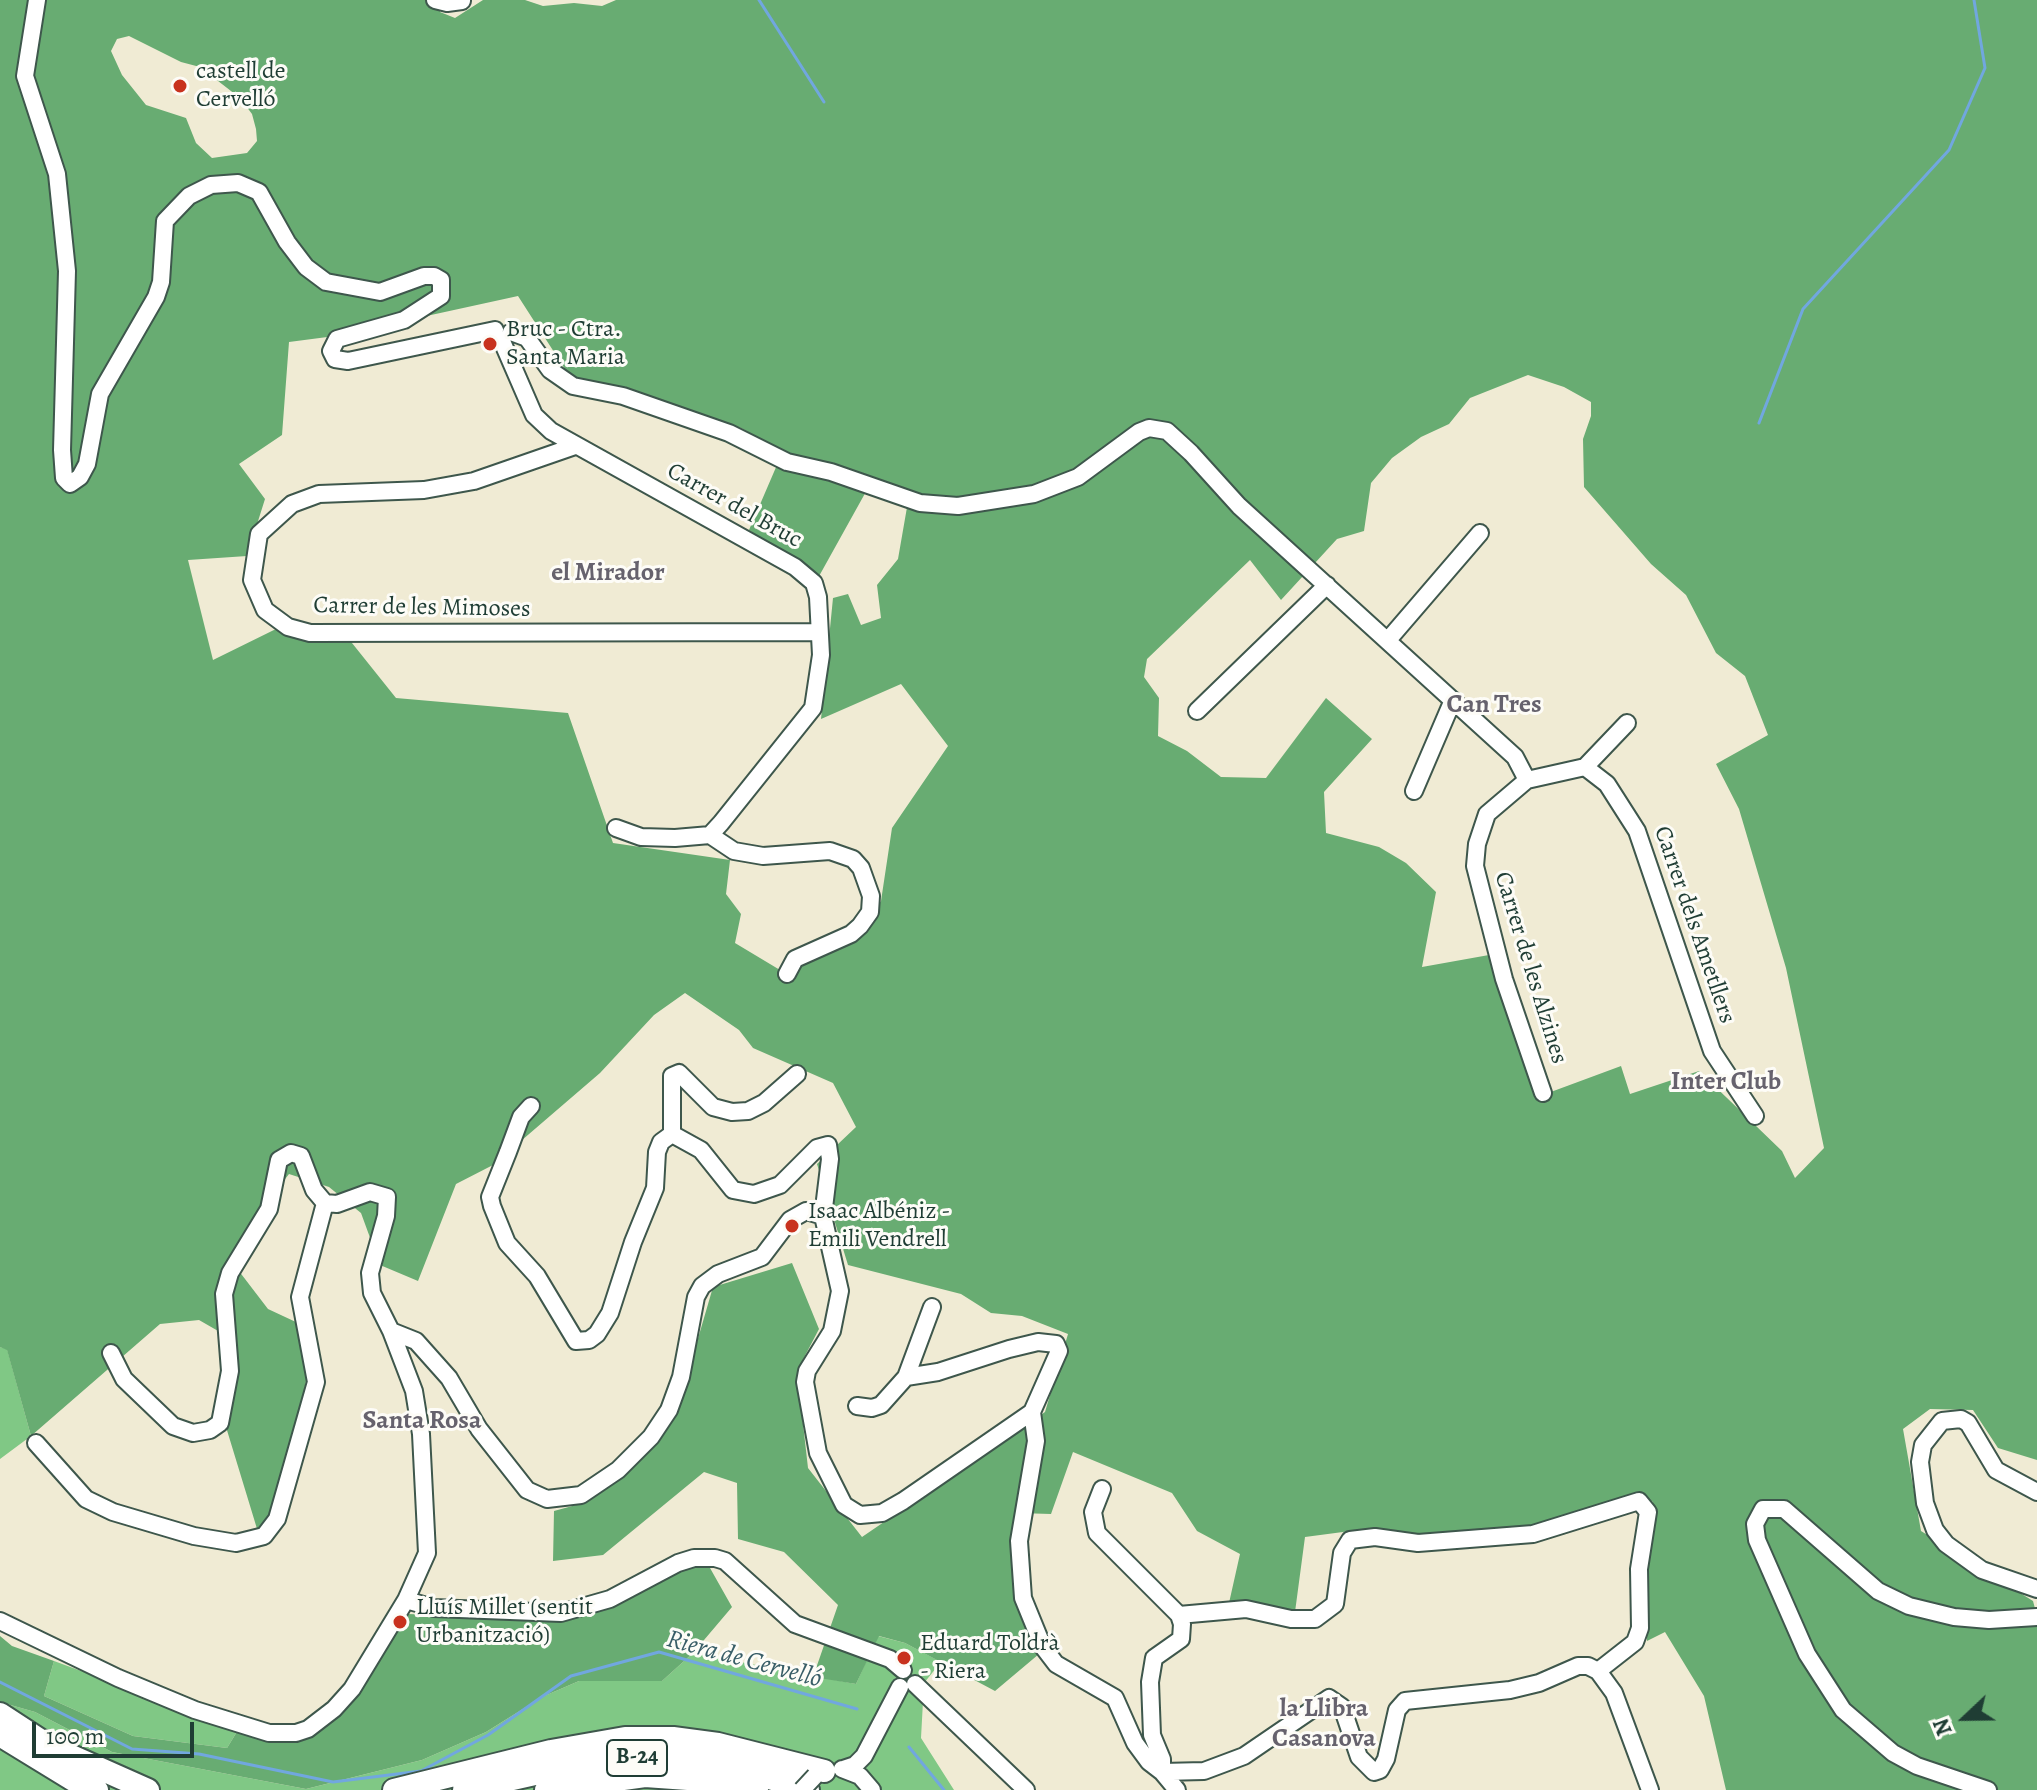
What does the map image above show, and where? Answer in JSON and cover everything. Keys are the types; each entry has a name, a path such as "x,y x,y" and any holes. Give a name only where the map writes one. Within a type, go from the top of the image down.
{"highway":[{"path":"0,1714 60,1752 148,1790"},
{"path":"0,1735 97,1790"},
{"path":"394,1790 551,1751 625,1738 673,1738 718,1744 818,1779"},
{"name":"B-24","path":"464,1790 588,1762 675,1758 818,1779"},
{"name":"B-24","path":"546,1790 645,1776 716,1781 757,1790"}],"street":[{"path":"37,0 25,76 57,174 67,271 62,450 64,478 70,484 80,477 87,464 100,394 156,297 161,282 165,221 181,203 211,185 238,183 259,192 287,242 306,267 326,282 380,292 424,276 441,280 441,296 404,320 337,339 331,351 335,359 348,361 502,334 527,338 550,370 573,386 623,396 729,433 787,462 831,472 920,503 958,506 1034,494 1078,477 1139,432 1161,429 1176,437 1239,506 1515,757 1527,780 1585,767 1627,723"},
{"path":"435,0 447,3 462,1"},
{"name":"Carrer del Bruc","path":"502,334 534,415 575,446 795,567 814,583 821,614 821,655 813,708 781,752 710,835"},
{"path":"534,415 542,441 539,456"},
{"name":"Carrer de les Mimoses","path":"575,446 474,481 424,490 319,494 292,504 259,534 252,580 265,610 288,627 310,633 819,632"},
{"path":"1388,640 1480,533"},
{"path":"1197,711 1327,585"},
{"path":"1414,791 1453,700"},
{"name":"Carrer dels Ametllers","path":"1585,767 1607,784 1637,831 1712,1051 1755,1116"},
{"name":"Carrer de les Alzines","path":"1527,780 1487,814 1477,844 1475,866 1504,979 1543,1093"},
{"path":"616,828 641,837 710,835 734,851 763,856 830,851 853,859 861,868 871,896 870,912 851,934 795,959 787,974"},
{"path":"672,1134 672,1076 679,1073 713,1107 732,1112 748,1111 764,1103 797,1074"},
{"path":"531,1106 521,1117 490,1197 507,1243 537,1276 576,1341 589,1340 597,1334 610,1313 633,1242 655,1188 657,1152 661,1142 672,1134"},
{"path":"672,1134 701,1150 733,1190 754,1194 780,1185 817,1148 828,1145 830,1159 823,1216 840,1291 832,1331 807,1371 805,1382 818,1453 844,1505 860,1515 882,1513 1032,1412 1055,1366 1059,1351 1056,1344 1038,1342 938,1372 906,1377"},
{"path":"0,1621 39,1643 195,1710 283,1735 308,1729 343,1700 406,1600 427,1553 421,1434 414,1391 391,1331 372,1293 370,1273 386,1216 387,1197 370,1192 337,1204 325,1203 314,1190 301,1156 291,1153 279,1160 269,1209 230,1273 224,1294 229,1382 220,1423 210,1430 193,1433 173,1426 124,1379 111,1353"},
{"path":"36,1443 86,1499 113,1512 194,1536 236,1543 264,1536 277,1519 316,1382 300,1297 325,1203"},
{"path":"391,1331 416,1341 449,1378 479,1429 527,1490 547,1499 581,1495 618,1470 651,1437 669,1410 681,1377 696,1297 702,1286 718,1274 762,1257 790,1220 806,1211 823,1216"},
{"path":"857,1406 872,1408 881,1405 906,1377 932,1307"},
{"path":"1032,1412 1036,1441 1019,1541 1023,1598 1049,1656 1056,1664 1115,1698 1135,1743 1177,1790"},
{"path":"2037,1492 1996,1470 1968,1423 1961,1419 1942,1421 1923,1445 1920,1462 1922,1490 1929,1516 1940,1537 1982,1570 2037,1589"},
{"path":"1102,1489 1093,1512 1097,1533 1179,1615 1181,1639 1159,1654 1151,1666 1152,1735 1162,1759 1162,1772"},
{"path":"1179,1615 1246,1609 1291,1619 1315,1619 1335,1604 1342,1553 1350,1540 1375,1537 1418,1543 1533,1534 1639,1501 1648,1512 1641,1550 1640,1628 1635,1642 1598,1671"},
{"path":"1988,1790 1917,1766 1893,1753 1843,1710 1807,1654 1757,1540 1755,1524 1763,1509 1784,1509 1878,1591 1909,1606 1954,1617 2037,1617"},
{"path":"406,1600 434,1608 561,1613 610,1599 678,1563 707,1557 725,1561 795,1624 890,1659 906,1681 1026,1790"},
{"path":"1162,1772 1204,1771 1244,1756 1329,1698 1342,1707 1359,1757 1369,1771 1374,1772 1380,1770 1386,1759 1397,1710 1405,1701 1510,1690 1539,1683 1578,1666 1598,1671 1614,1693 1650,1790"},
{"path":"818,1779 859,1761 906,1681"},
{"path":"818,1779 869,1786 867,1748"}],"green space":[{"path":"0,0 440,0 440,12 455,18 483,0 525,0 543,6 574,3 602,6 616,0 2037,0 2037,1460 1998,1448 1973,1410 1930,1409 1903,1429 1921,1531 2033,1601 2037,1616 2037,1790 1726,1790 1704,1696 1665,1632 1647,1641 1646,1563 1653,1502 1636,1492 1531,1530 1418,1536 1358,1530 1305,1537 1295,1612 1271,1606 1229,1603 1240,1554 1197,1531 1172,1493 1073,1452 1051,1514 1018,1513 1013,1575 1039,1654 995,1691 905,1643 879,1636 856,1684 813,1677 838,1605 784,1552 738,1539 737,1483 704,1472 603,1555 553,1561 554,1511 587,1502 619,1478 661,1438 690,1366 713,1287 792,1263 819,1329 797,1371 808,1468 862,1537 1045,1412 1068,1334 1022,1316 991,1313 961,1294 848,1265 817,1164 856,1127 833,1083 753,1048 739,1030 685,993 654,1015 600,1073 493,1165 456,1184 418,1281 380,1265 361,1213 329,1187 289,1174 262,1209 232,1262 268,1309 298,1323 307,1377 279,1502 258,1532 226,1427 238,1373 232,1339 199,1320 160,1324 31,1436 7,1350 0,1347","holes":["129,36 181,62 200,67 240,98 252,114 256,129 257,141 247,153 212,158 196,143 186,118 146,105 122,75 111,51 117,39","518,296 572,380 622,389 741,428 783,451 749,530 818,578 873,479 910,490 898,559 877,585 881,618 861,625 848,594 833,598 821,719 901,684 948,746 892,828 881,901 854,940 780,970 735,943 741,914 726,894 730,860 613,843 568,713 396,698 348,638 280,627 213,660 188,560 247,556 265,499 239,464 282,435 289,342 335,336","1528,375 1564,387 1591,402 1591,416 1583,439 1584,487 1651,564 1686,595 1716,653 1745,676 1768,735 1716,764 1739,809 1786,968 1824,1148 1795,1178 1782,1151 1699,1071 1630,1094 1621,1066 1540,1096 1489,955 1422,967 1436,892 1406,863 1379,847 1326,833 1324,792 1372,739 1326,698 1266,778 1221,777 1187,751 1158,736 1159,698 1144,677 1147,659 1250,560 1281,600 1337,539 1364,531 1371,483 1392,458 1421,437 1449,424 1470,398"]},
{"path":"0,1347 7,1349 31,1436 0,1459"},
{"path":"691,1563 710,1568 732,1607 693,1653 662,1681 579,1681 542,1697 486,1732 422,1760 306,1789 112,1752 35,1712 0,1702 0,1636 12,1646 54,1661 44,1696 133,1736 227,1748 238,1730 304,1738 341,1715 407,1614 563,1619"},
{"path":"878,1636 905,1643 941,1662 924,1683 921,1738 954,1790 0,1790 0,1702 35,1712 112,1752 306,1789 422,1760 486,1732 542,1697 579,1681 662,1681 693,1653 856,1684"},
{"path":"54,1661 238,1730 227,1748 133,1736 44,1696"}],"waterway":[{"path":"759,0 824,102"},
{"path":"1759,423 1803,309 1949,150 1985,68 1974,0"},
{"name":"Riera de Cervelló","path":"0,1682 132,1749 199,1754 333,1782 421,1771 488,1735 571,1676 659,1652 857,1709"},
{"path":"909,1747 944,1790"}],"place":[{"name":"castell de Cervelló","path":"180,86"},
{"name":"Bruc - Ctra. Santa Maria","path":"490,344"},
{"name":"Isaac Albéniz - Emili Vendrell","path":"792,1226"},
{"name":"Lluís Millet (sentit Urbanització)","path":"400,1622"},
{"name":"Eduard Toldrà - Riera","path":"904,1658"}],"district":[{"name":"el Mirador","path":"608,574"},
{"name":"Can Tres","path":"1494,706"},
{"name":"Inter Club","path":"1726,1083"},
{"name":"Santa Rosa","path":"422,1422"},
{"name":"la Llibra Casanova","path":"1324,1725"}]}
